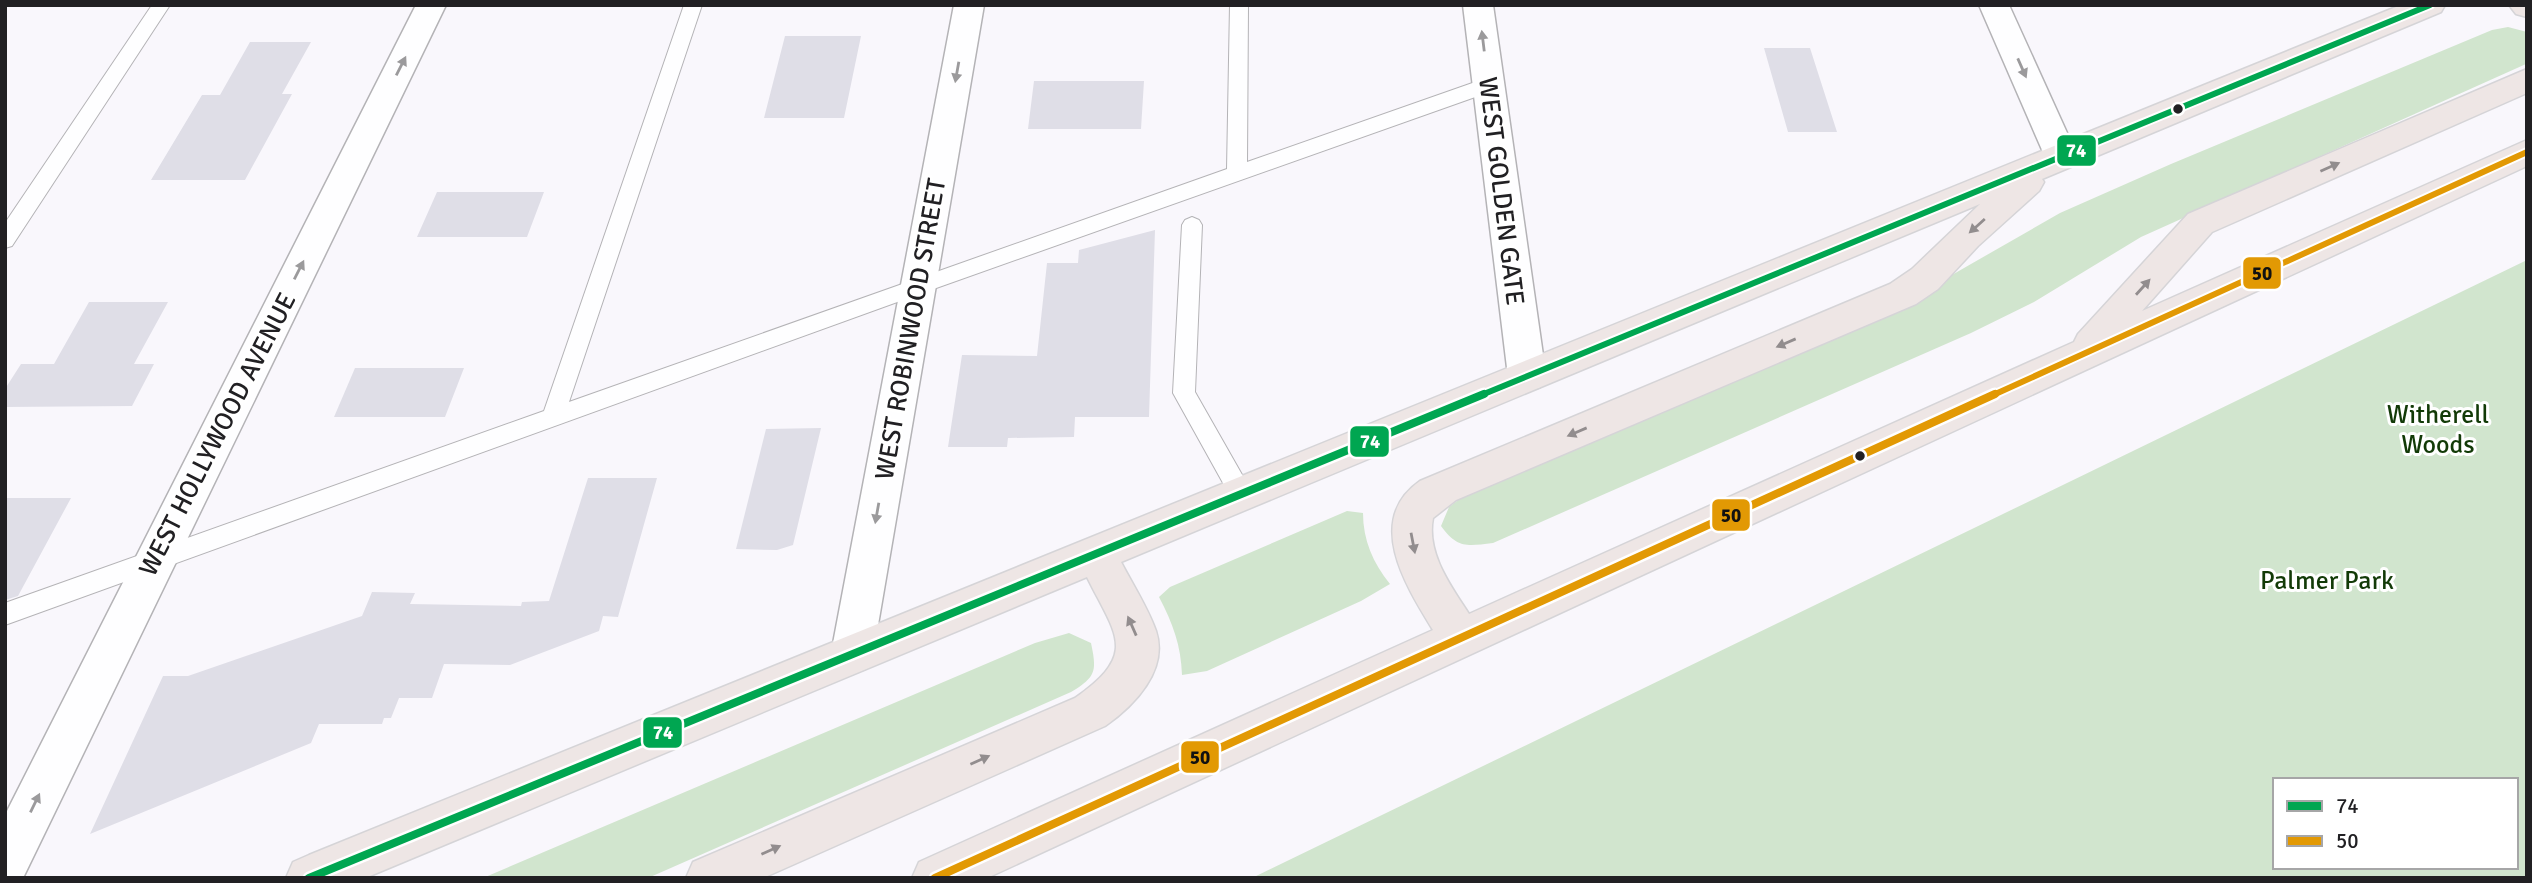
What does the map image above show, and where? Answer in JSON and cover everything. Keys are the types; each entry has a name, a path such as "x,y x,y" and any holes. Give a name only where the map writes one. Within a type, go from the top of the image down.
{"main road":[{"path":"309,878 2430,5"},
{"path":"2081,356 2200,223 2527,80"},
{"path":"935,878 2527,152"},
{"path":"1461,639 1412,547 1414,513 1425,499 1442,488 1903,294 1925,279 1966,237 2054,161"},
{"path":"709,878 1090,712 1113,695 1132,676 1139,647 1136,633 1096,554"}],"street":[{"name":"WEST HOLLYWOOD AVENUE","path":"5,864 431,5"},
{"name":"WEST ROBINWOOD STREET","path":"852,654 969,5"},
{"name":"WEST GOLDEN GATE","path":"1478,5 1527,376"},
{"path":"1994,5 2054,161"}],"lane":[{"path":"5,240 161,5"},
{"path":"552,419 693,5"},
{"path":"1237,174 1239,5"},
{"path":"5,614 918,286 1488,85"},
{"path":"1192,225 1184,393 1241,494"}],"green space":[{"path":"2508,27 2527,32 2526,64 2141,237 2034,302 1971,333 1493,543 1464,544 1453,539 1441,526 1449,507 1470,491 1896,307 2060,213 2492,30"},
{"name":"Palmer Park","path":"2527,260 2527,878 1252,878"},
{"path":"1347,511 1363,513 1370,551 1390,584 1361,601 1207,671 1182,675 1175,635 1159,597 1170,587"},
{"path":"1069,633 1091,643 1094,660 1090,677 1071,692 648,878 483,878 1035,643"}],"building":[{"path":"785,36 861,36 844,118 764,118"},
{"path":"250,42 311,42 282,94 292,94 245,180 151,180 202,95 220,95"},
{"path":"1764,48 1810,48 1837,132 1788,132"},
{"path":"1034,81 1144,81 1141,129 1028,129"},
{"path":"437,192 544,192 527,237 417,237"},
{"path":"1155,230 1149,417 1075,417 1074,437 1008,438 1007,447 948,447 962,355 1037,356 1047,263 1078,263 1079,250"},
{"path":"89,302 168,302 134,364 154,364 132,406 5,407 5,389 21,364 54,364"},
{"path":"355,368 464,368 445,417 334,417"},
{"path":"821,428 793,545 777,550 736,549 766,429"},
{"path":"588,478 657,478 618,617 603,616 599,631 510,665 444,664 432,698 399,698 391,718 384,718 382,724 319,724 311,743 90,834 163,676 188,676 362,616 372,592 415,593 410,604 521,606 522,602 549,601"},
{"path":"5,498 71,498 18,596 5,600"}],"transit line":[{"name":"74","path":"309,878 2430,5"},
{"name":"50","path":"935,878 2527,152"}],"park label":[{"name":"Witherell Woods","path":"2438,429"}]}
